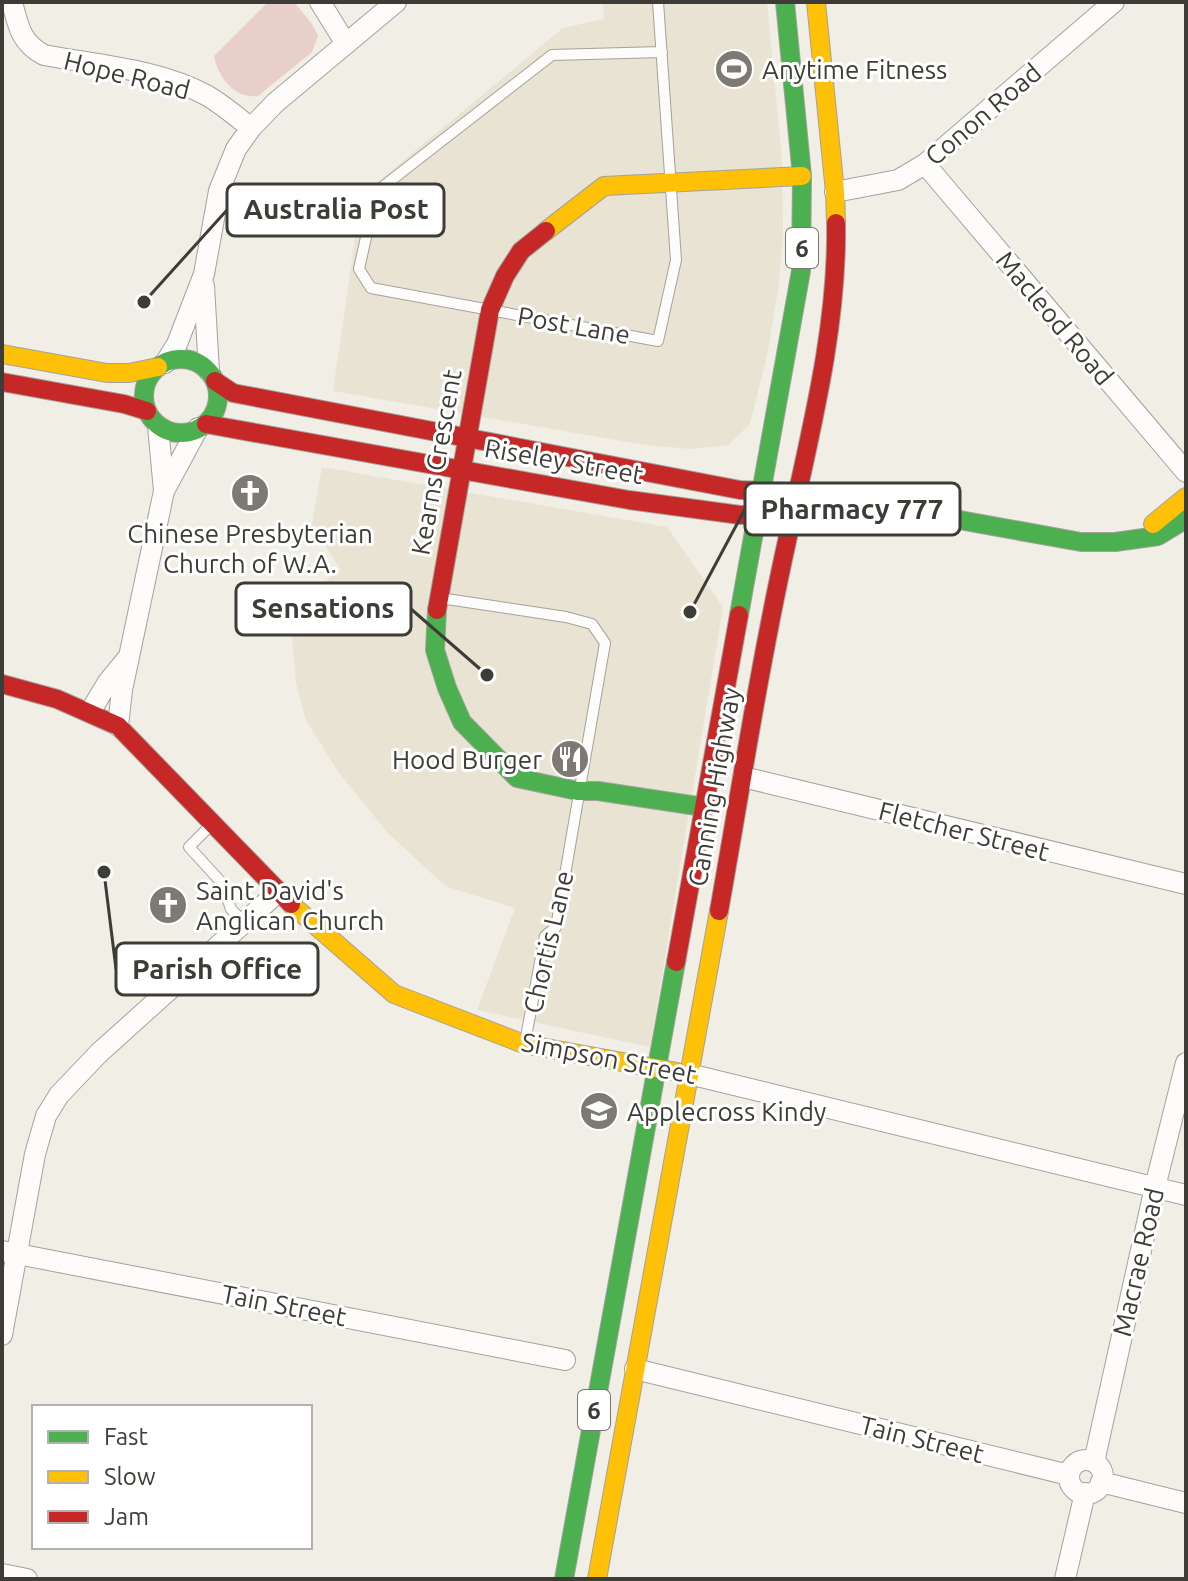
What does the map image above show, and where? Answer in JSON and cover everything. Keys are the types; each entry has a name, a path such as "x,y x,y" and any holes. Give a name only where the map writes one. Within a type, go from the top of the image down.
{"main road":[{"name":"Canning Highway","path":"564,1579 801,271 802,176 785,2"},
{"name":"Canning Highway","path":"597,1579 743,777 826,344 836,242 835,192 816,2"},
{"name":"Kearns Crescent","path":"704,807 598,791 578,791 517,778 462,722 447,688 435,650 438,598 490,310 505,276 521,251 604,186 802,176"},
{"name":"Riseley Street","path":"2,354 107,373 129,373 188,360 233,393 740,490 861,496 904,505 915,512 1081,542 1115,542 1158,536 1186,519"},
{"path":"152,418 144,397 149,379 162,365"},
{"path":"202,426 215,411 218,396 212,376"},
{"name":"Riseley Street","path":"2,382 120,403 152,418 170,432 183,433 202,426 712,512 900,517 915,512"},
{"path":"744,460 771,440"},
{"path":"698,482 725,469"},
{"path":"1147,536 1152,525 1186,497"},
{"path":"712,512 721,530"},
{"path":"730,560 742,600"},
{"name":"Simpson Street","path":"2,684 57,699 118,726 278,892 394,994 524,1044 689,1074"}],"street":[{"path":"10,34 12,2"},
{"path":"320,2 346,44"},
{"path":"162,365 180,338 204,274 223,179 236,149 275,103 396,2"},
{"name":"Conon Road","path":"835,192 898,180 925,164 1114,2"},
{"name":"Hope Road","path":"10,34 44,55 158,77 188,87 208,96 251,128"},
{"name":"Macleod Road","path":"925,164 1186,472"},
{"path":"204,274 212,376"},
{"path":"152,418 164,491"},
{"path":"118,726 164,491 202,426"},
{"path":"90,712 108,682 130,655"},
{"name":"Fletcher Street","path":"743,777 1186,884"},
{"path":"2,1335 10,1252 46,1116 59,1095 278,892"},
{"name":"Macrae Road","path":"1094,1462 1186,1063"},
{"name":"Simpson Street","path":"689,1074 1186,1195"},
{"name":"Tain Street","path":"10,1252 565,1360"},
{"name":"Tain Street","path":"635,1369 1069,1475"},
{"path":"1065,1579 1093,1488 1102,1472 1094,1462 1078,1462 1069,1475 1075,1489 1093,1488 1186,1503"},
{"path":"2,1574 27,1579"}],"lane":[{"path":"658,2 671,182"},
{"name":"Post Lane","path":"662,52 552,55 376,192 359,269 371,288 658,341 676,260 671,182"},
{"name":"Chortis Lane","path":"438,598 566,617 592,624 605,643 556,927 545,936 524,1044"},
{"path":"213,822 189,847 222,883 231,909 244,923"},
{"path":"131,963 162,997"}],"shaded area":[{"path":"268,2 294,2 318,36 312,52 258,96 249,96 228,85 214,56"},
{"path":"603,2 767,2 782,160 783,233 779,284 767,356 750,424 728,445 691,449 645,445 333,391 361,196 563,28 604,19"},
{"path":"322,467 667,527 723,607 650,1047 477,1010 515,908 445,886 387,832 339,773 306,720 296,683 292,638 298,598 341,570 312,525"}],"traffic: fast":[{"path":"739,615 801,271 802,176 785,2"},
{"path":"181,359 195,362 207,370 215,382 218,396 215,410 207,422 195,430 181,433 167,430 155,422 147,410 144,396 147,382 155,370 167,362 181,359"},
{"path":"797,492 872,498 915,512 1081,542 1115,542 1158,536 1186,519"},
{"path":"437,610 435,650 462,722 517,778 578,791 598,791 704,807"},
{"path":"564,1579 676,962"}],"traffic: slow":[{"path":"816,2 836,223"},
{"path":"546,231 604,186 802,176"},
{"path":"2,354 107,373 129,373 158,367"},
{"path":"1153,524 1186,497"},
{"path":"291,904 394,994 524,1044 677,1072"},
{"path":"597,1579 719,911"}],"traffic: jam":[{"path":"719,911 768,633 827,343 836,223"},
{"path":"437,610 490,310 505,276 521,251 546,231"},
{"path":"215,381 233,393 740,490 784,492"},
{"path":"2,382 147,411"},
{"path":"206,424 629,500 740,515 779,514"},
{"path":"792,514 868,515"},
{"path":"676,962 739,615"},
{"path":"2,684 57,699 118,726 291,904"}],"place":[{"name":"Anytime Fitness","path":"734,69"},
{"name":"Australia Post","path":"144,302"},
{"name":"Chinese Presbyterian Church of W.A.","path":"250,493"},
{"name":"Pharmacy 777","path":"690,612"},
{"name":"Sensations","path":"487,675"},
{"name":"Hood Burger","path":"570,759"},
{"name":"Parish Office","path":"104,872"},
{"name":"Saint David's Anglican Church","path":"168,905"},
{"name":"Applecross Kindy","path":"599,1111"}]}
